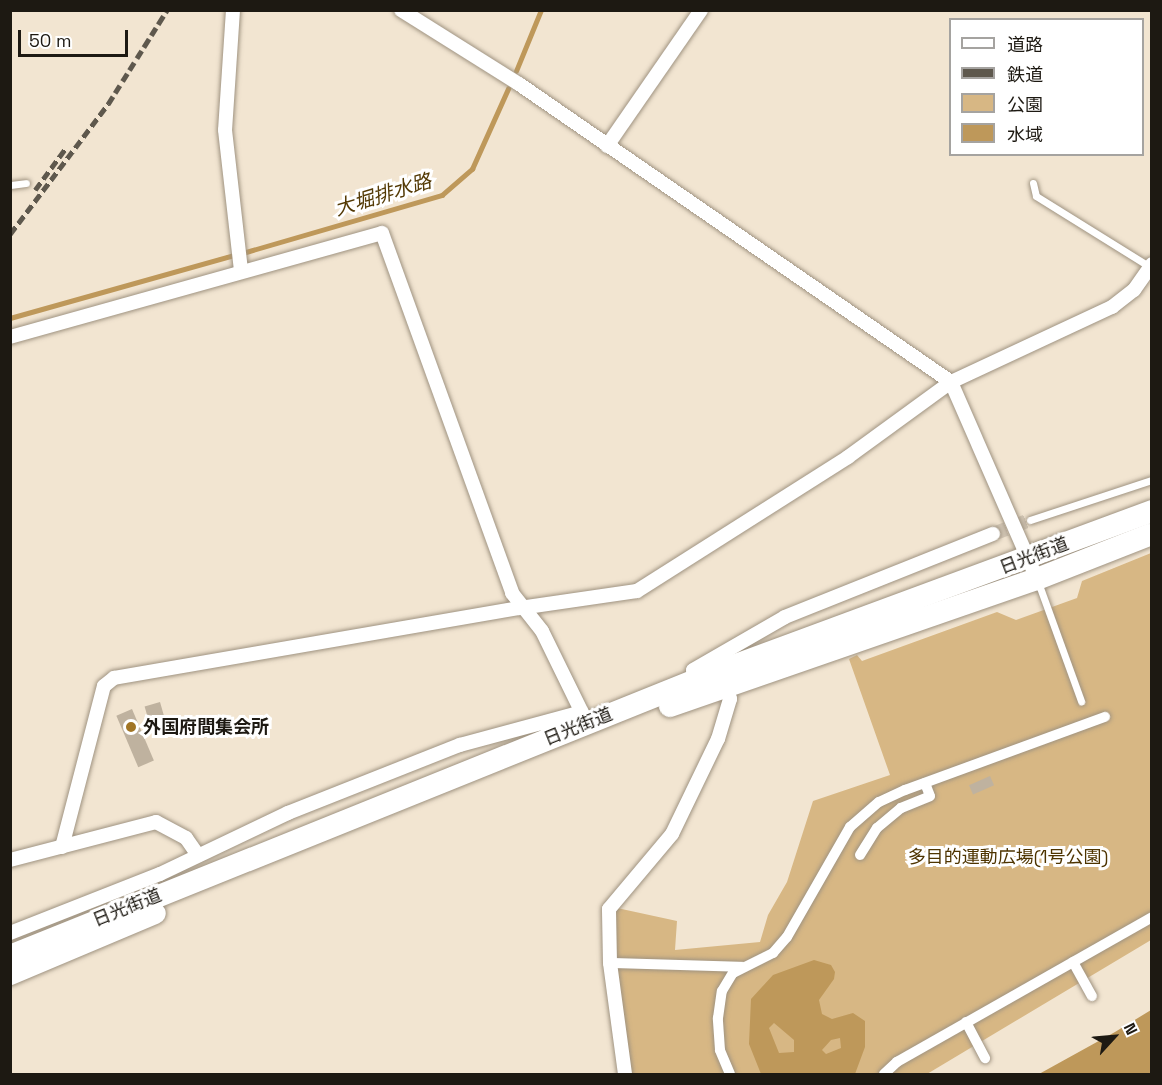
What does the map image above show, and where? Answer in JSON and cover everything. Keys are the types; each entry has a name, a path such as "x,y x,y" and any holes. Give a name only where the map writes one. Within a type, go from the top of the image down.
{"highway":[{"name":"日光街道","path":"1033,569 1152,511"},
{"name":"日光街道","path":"10,974 724,678 1033,569 1152,534"},
{"name":"日光街道","path":"10,956 585,718 698,679 724,678"}],"street":[{"path":"233,10 225,130 241,270"},
{"path":"401,10 519,84 951,382 1033,569"},
{"path":"607,146 701,10"},
{"path":"10,337 241,270 382,233 520,608 542,631 585,718 460,746 288,813 198,855 10,933"},
{"path":"62,847 104,686 114,678 520,608 637,591 848,457 951,382 1112,307 1134,290 1151,266"},
{"path":"698,679 693,670 784,617 993,534"},
{"path":"625,1074 610,963 609,909 672,834 718,739 730,699 724,678"},
{"path":"730,1074 720,1050 718,1018 722,991 733,973 774,953 787,937 850,827 879,802 1105,717"},
{"path":"860,855 877,828 901,808 930,796 925,783"},
{"path":"10,860 156,822 186,838 198,855"},
{"path":"884,1074 897,1062 1152,917"},
{"path":"1073,962 1092,996"},
{"path":"610,963 743,968"},
{"path":"966,1022 985,1058"}],"lane":[{"path":"10,185 26,183"},
{"path":"1033,183 1036,196 1151,266"},
{"path":"1030,520 1152,480"},
{"path":"1033,569 1081,701"}],"green space":[{"name":"多目的運動広場(1号公園)","path":"1151,553 1151,940 927,1074 630,1074 615,970 613,914 617,908 677,921 675,950 760,942 768,915 787,882 813,801 890,775 849,659 857,655 862,661 997,612 1016,620 1077,598 1082,581"}],"water":[{"path":"814,960 831,965 835,972 834,979 819,1000 822,1014 832,1019 853,1013 865,1021 865,1047 855,1074 761,1074 749,1044 751,999 773,975","holes":["774,1023 794,1040 794,1052 779,1053 769,1028","840,1038 841,1048 826,1054 822,1050 831,1040"]},
{"path":"1151,1010 1151,1074 1039,1074 1115,1032"}],"building":[{"path":"160,702 165,720 150,725 145,706"},
{"path":"132,709 154,761 138,767 116,716"},
{"path":"990,776 994,785 973,794 969,785"}],"waterway":[{"name":"大堀排水路","path":"516,71 541,10"},
{"name":"大堀排水路","path":"246,252 442,195 472,169 508,89"},
{"name":"大堀排水路","path":"10,318 234,255"}],"tunnel":[{"path":"993,534 1030,520"}],"railway":[{"path":"10,234 108,104 167,10"},
{"path":"35,190 65,149"}],"place":[{"name":"外国府間集会所","path":"131,727"}]}
